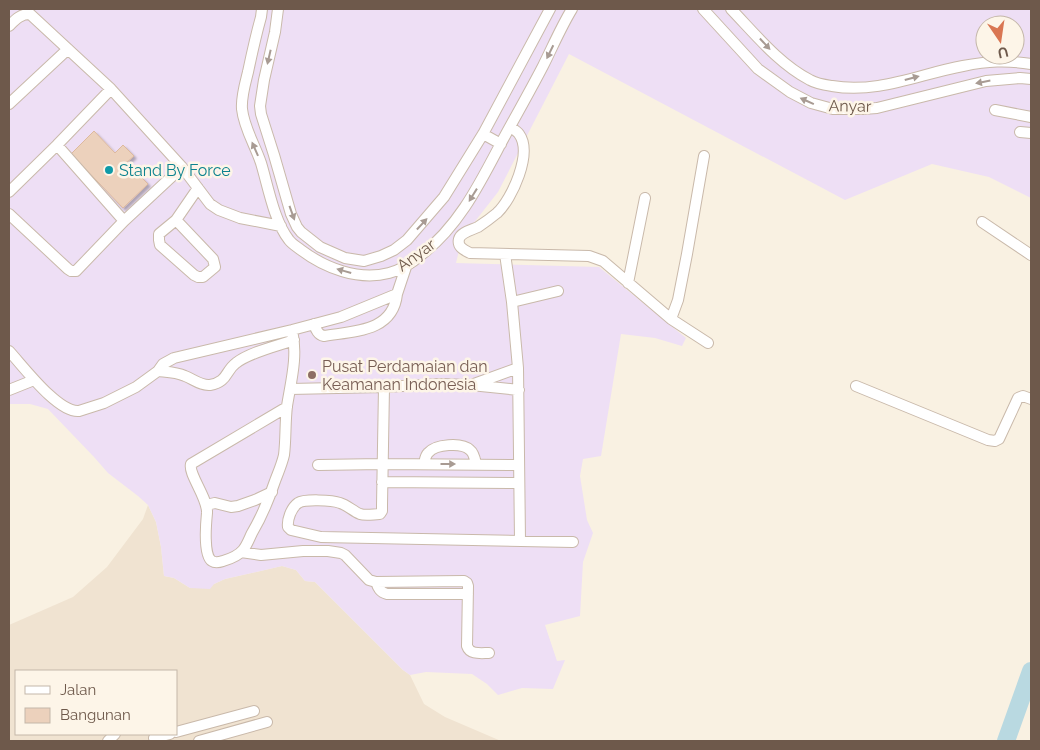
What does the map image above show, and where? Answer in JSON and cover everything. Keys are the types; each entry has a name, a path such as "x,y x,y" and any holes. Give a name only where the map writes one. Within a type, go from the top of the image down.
{"street":[{"name":"Anyar","path":"262,9 246,78 242,111 281,226 289,241 319,262 356,275 381,275 406,267 434,244 466,206 482,181 572,9"},
{"name":"Anyar","path":"278,9 260,106 291,214 301,232 320,247 345,258 364,261 394,250 407,240 444,197 483,134 550,9"},
{"name":"Anyar","path":"702,9 758,69 790,92 811,103 833,109 870,108 896,104 986,81 1031,79"},
{"name":"Anyar","path":"731,9 788,66 812,81 826,85 847,88 890,85 934,72 983,62 1004,61 1031,64"},
{"path":"9,26 24,14 30,14 111,89 182,167 210,204 219,210 240,218 281,226"},
{"path":"9,104 68,49"},
{"path":"246,78 264,80"},
{"path":"9,192 111,89"},
{"path":"995,110 1031,117"},
{"path":"510,127 519,134 523,144 522,167 511,194 498,212 478,227 462,234 458,244 461,248 470,253 589,256 603,261 671,319 708,344"},
{"path":"1020,132 1031,133"},
{"path":"483,134 501,144"},
{"path":"57,145 124,221"},
{"path":"671,319 680,291 704,156"},
{"path":"9,214 68,269 74,271 81,267 124,221 182,167"},
{"path":"176,220 213,259 216,267 203,277 194,275 160,245 159,240 159,234 176,220 198,188"},
{"path":"628,283 645,198"},
{"path":"982,222 1031,256"},
{"path":"289,241 301,232"},
{"path":"504,254 512,302 518,368 520,540"},
{"path":"314,324 318,333 324,336 371,328 384,321 396,305 406,267"},
{"path":"512,302 558,292"},
{"path":"158,371 171,372 199,383 211,384 223,380 233,364 241,359 314,324 341,317 398,294"},
{"path":"9,351 34,380 59,404 76,411 104,403 136,387 158,371 163,364 174,358 293,335"},
{"path":"287,407 191,464 190,470 206,504 207,548 210,559 215,562 228,559 241,552 264,511 272,492 284,455 287,407 294,361 293,335"},
{"path":"471,385 518,368"},
{"path":"9,390 34,380"},
{"path":"290,389 440,384 519,390"},
{"path":"856,386 988,440 995,441 999,439 1018,398 1023,396 1031,399"},
{"path":"384,387 382,511 380,514 360,514 345,505 332,501 304,501 295,505 289,517 288,528 321,537 573,542"},
{"path":"424,464 426,456 436,447 457,445 470,450 474,455 476,464"},
{"path":"318,465 519,465"},
{"path":"382,482 518,483"},
{"path":"206,504 216,503 231,507 238,506 272,492"},
{"path":"241,552 261,555 303,551 341,553 369,580 376,582 464,581 467,583 468,594 468,650 489,653"},
{"path":"376,582 378,588 384,593 468,594"},
{"path":"415,582 415,594"},
{"path":"178,731 254,711"},
{"path":"199,741 267,722"},
{"path":"153,738 166,735"}],"shaded area":[{"name":"Pusat Perdamaian dan Keamanan Indonesia","path":"9,9 1031,9 1031,198 989,177 932,164 845,200 569,54 498,192 462,238 456,263 599,267 686,338 682,346 655,338 621,334 601,456 583,459 580,476 587,520 593,533 583,562 580,616 545,625 557,661 565,660 553,689 522,688 498,695 487,684 472,674 426,672 410,675 315,582 305,581 296,570 282,566 225,579 214,584 210,589 190,588 174,578 164,576 156,522 148,505 108,473 48,409 30,404 9,404"},
{"path":"148,505 156,522 164,576 174,578 190,588 214,584 225,579 282,566 296,570 305,581 315,582 410,675 424,704 445,717 501,741 9,741 9,625 73,597 107,567 143,519"}],"building":[{"name":"Stand By Force","path":"94,131 115,153 123,145 134,156 125,164 148,184 123,208 71,154"}],"waterway":[{"path":"1006,741 1031,671"}],"place":[{"name":"Stand By Force","path":"109,170"},
{"name":"Pusat Perdamaian dan Keamanan Indonesia","path":"312,375"}]}
